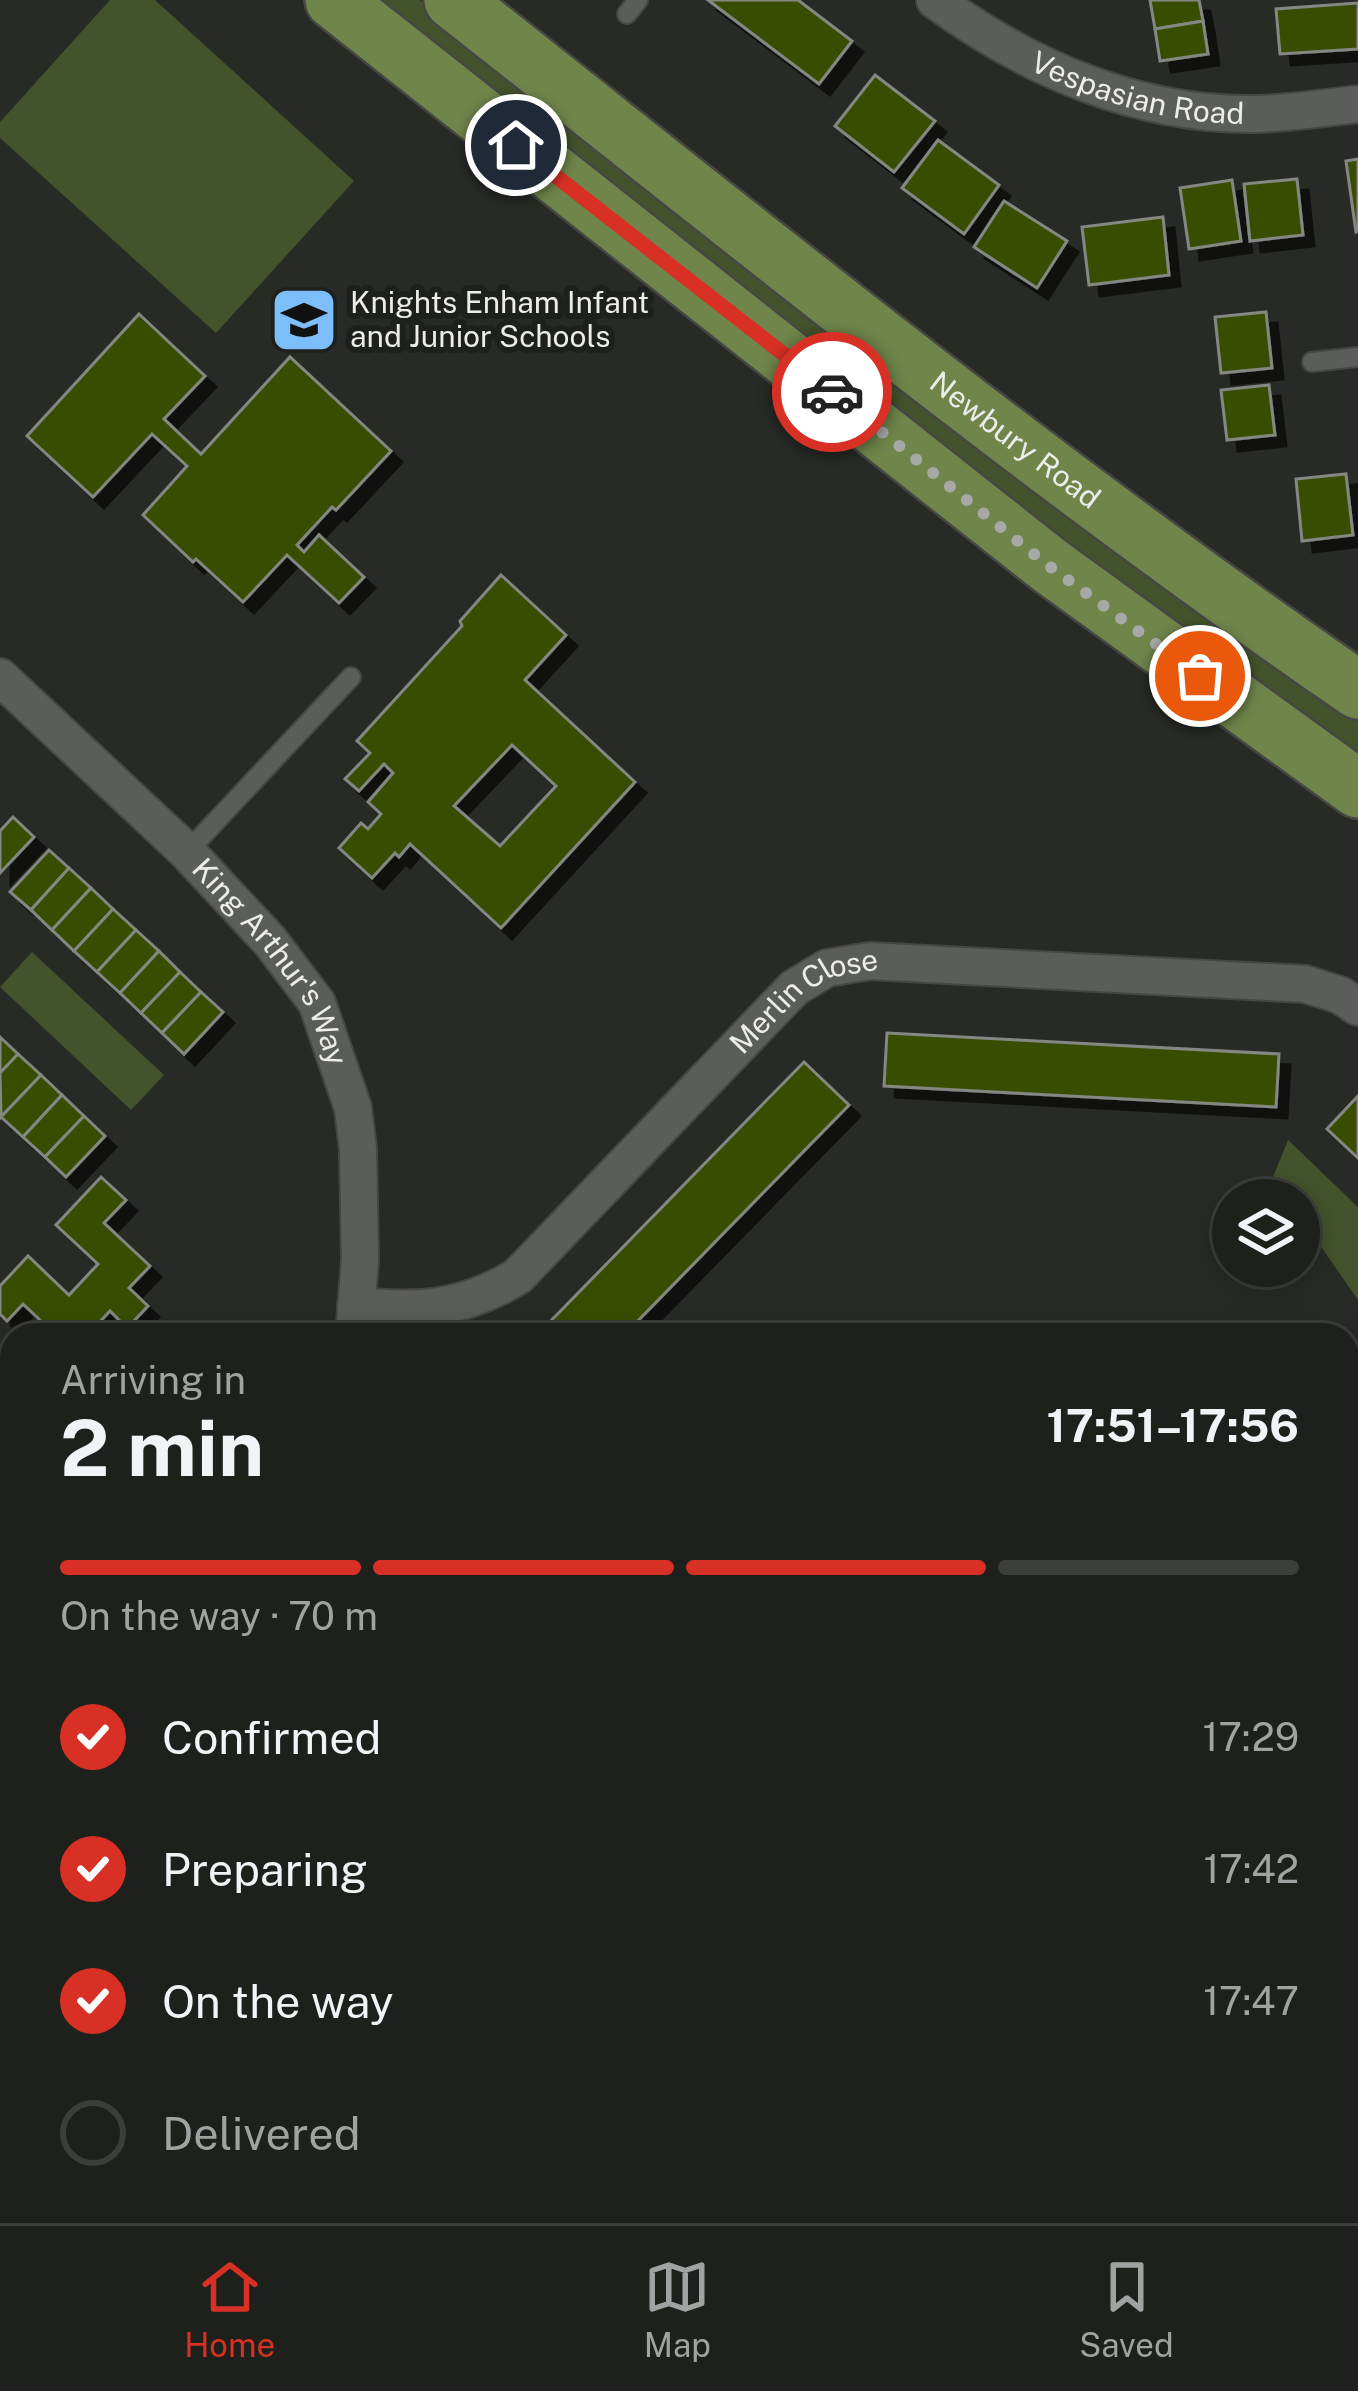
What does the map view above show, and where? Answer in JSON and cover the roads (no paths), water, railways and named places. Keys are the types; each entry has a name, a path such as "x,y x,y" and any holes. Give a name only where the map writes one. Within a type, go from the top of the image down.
{"main road":[{"path":"334,0 1049,566 1358,789"},
{"name":"Newbury Road","path":"453,0 856,321 1152,544 1358,690"}],"street":[{"name":"Vespasian Road","path":"935,0 1047,69 1119,94 1164,105 1253,114 1358,104"},
{"name":"King Arthur's Way","path":"0,677 187,852 298,975 317,1004 353,1108 358,1149 360,1242 355,1320"},
{"name":"Merlin Close","path":"355,1320 486,1296 518,1276 794,988 827,968 870,961 1305,984 1340,995 1358,1007"}],"lane":[{"path":"1312,362 1358,357"},
{"path":"187,852 351,677"}],"place":[{"name":"Knights Enham Infant and Junior Schools","path":"304,320"}]}
